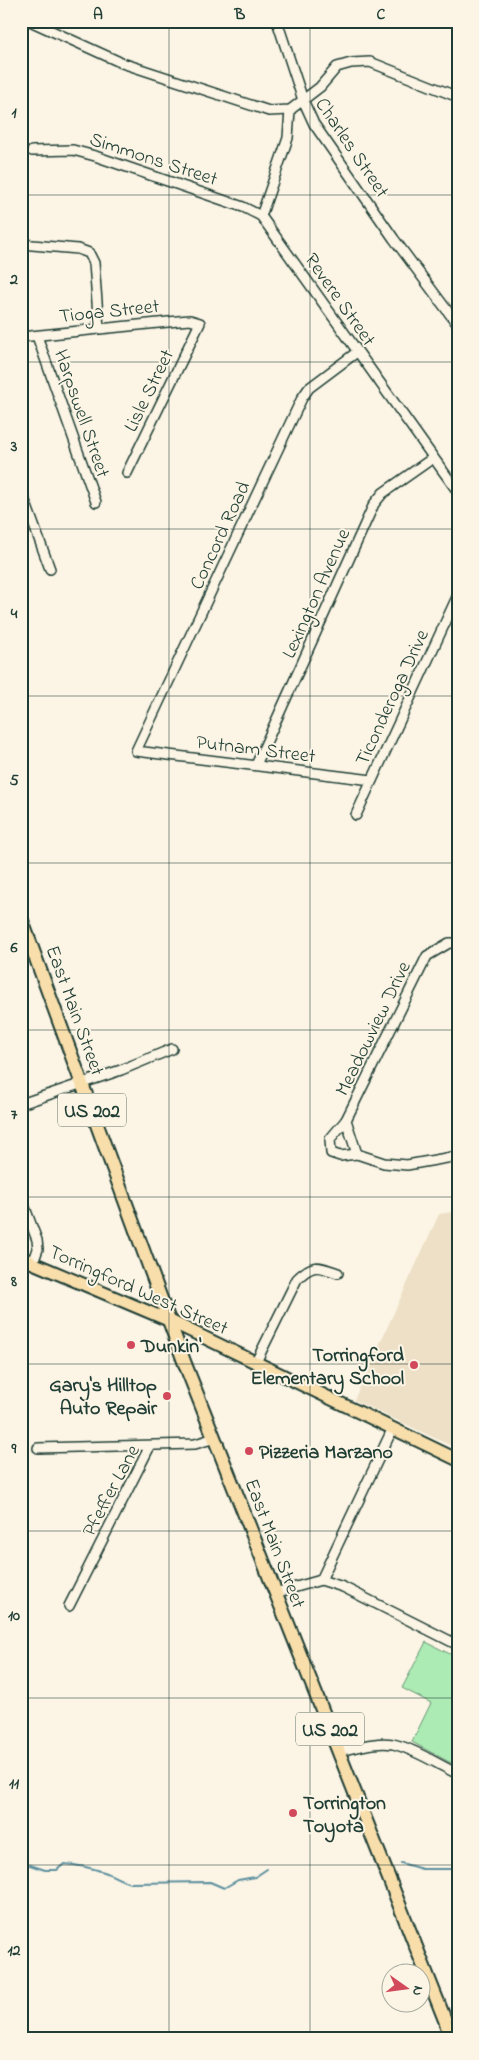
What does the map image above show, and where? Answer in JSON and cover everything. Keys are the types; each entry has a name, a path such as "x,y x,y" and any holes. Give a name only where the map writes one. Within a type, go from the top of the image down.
{"highway":[{"name":"East Main Street","path":"21,918 83,1083 168,1320 451,2039"}],"main road":[{"name":"Torringford West Street","path":"21,1256 33,1264 168,1320 392,1430 458,1460"}],"street":[{"name":"Charles Street","path":"30,21 122,63 260,109 269,111 290,110 303,100 326,144 458,325"},
{"path":"277,21 303,100 320,86 337,67 351,63 370,62 458,97"},
{"path":"261,216 288,138 290,110"},
{"name":"Simmons Street","path":"32,151 73,150 95,156 243,206 261,216"},
{"name":"Revere Street","path":"261,216 458,492"},
{"path":"21,244 78,249 89,253 94,263 99,328"},
{"name":"Tioga Street","path":"21,337 178,320 190,320 200,323"},
{"name":"Lisle Street","path":"127,473 200,323"},
{"name":"Harpswell Street","path":"37,336 96,502"},
{"name":"Concord Road","path":"136,751 302,398 310,388 357,352"},
{"name":"Lexington Avenue","path":"256,765 374,504 383,493 433,458"},
{"path":"21,490 50,569"},
{"name":"Ticonderoga Drive","path":"356,815 458,595"},
{"name":"Putnam Street","path":"136,751 372,780"},
{"name":"Meadowview Drive","path":"458,942 449,943 426,956 346,1120 330,1139 331,1153 340,1156 357,1154 384,1163 407,1165 458,1156"},
{"path":"21,1104 172,1049"},
{"name":"Meadowview Drive","path":"346,1120 357,1154"},
{"path":"21,1197 37,1240 38,1248 33,1264"},
{"path":"256,1362 297,1279 306,1270 318,1266 338,1273"},
{"path":"321,1580 392,1430"},
{"name":"Pfeffer Lane","path":"69,1606 150,1446 195,1444 215,1438"},
{"path":"38,1448 150,1446"},
{"path":"276,1593 321,1580 343,1588 458,1645"},
{"path":"338,1751 375,1744 392,1744 458,1774"}],"shaded area":[{"name":"Torringford Elementary School","path":"458,1211 458,1449 354,1400 439,1214"}],"green space":[{"path":"426,1642 458,1658 458,1749 451,1763 412,1742 431,1703 402,1688"}],"waterway":[{"path":"21,1862 45,1870 57,1870 64,1864 85,1867 104,1872 130,1883 210,1882 224,1888 238,1880 255,1877 267,1869"},
{"path":"401,1863 422,1869 458,1869"}],"place":[{"name":"Dunkin'","path":"131,1345"},
{"name":"Torringford Elementary School","path":"414,1365"},
{"name":"Gary's Hilltop Auto Repair","path":"167,1396"},
{"name":"Pizzeria Marzano","path":"249,1451"},
{"name":"Torrington Toyota","path":"293,1813"}]}
